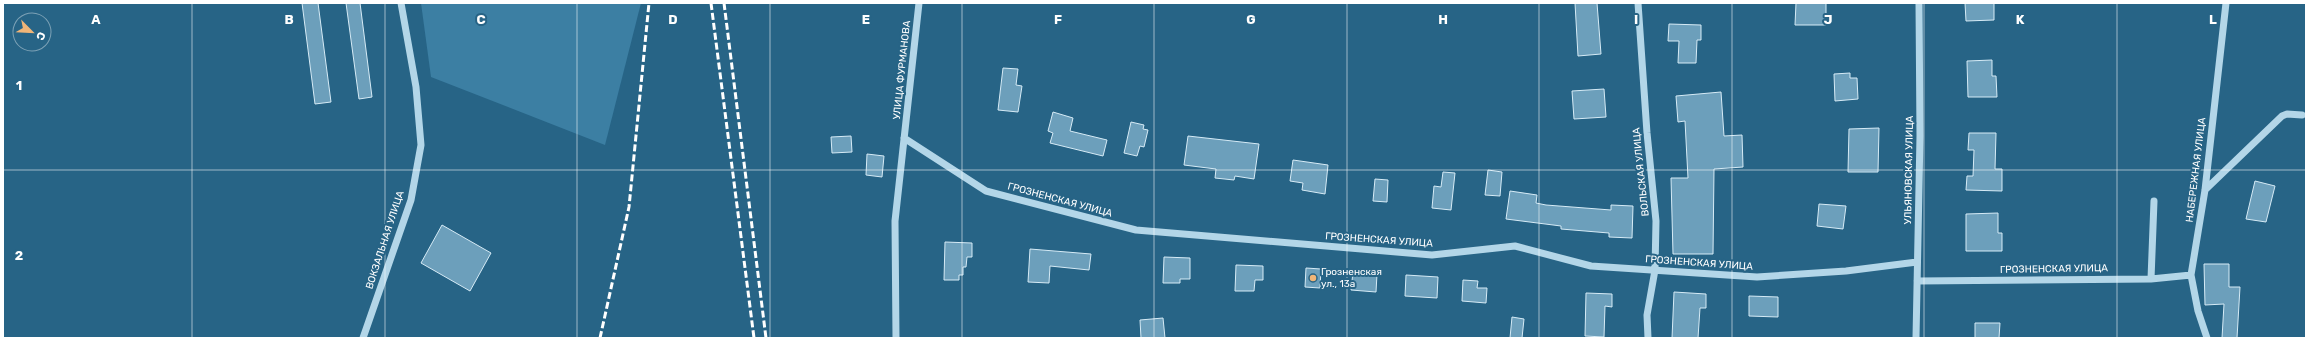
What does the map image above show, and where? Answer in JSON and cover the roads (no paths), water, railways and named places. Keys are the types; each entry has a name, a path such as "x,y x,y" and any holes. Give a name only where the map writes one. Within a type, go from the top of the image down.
{"street":[{"name":"ВОКЗАЛЬНАЯ УЛИЦА","path":"363,338 411,200 421,145 416,87 401,3"},
{"name":"УЛИЦА ФУРМАНОВА","path":"896,338 894,220 919,3"},
{"name":"ВОЛЬСКАЯ УЛИЦА","path":"1638,3 1646,133 1656,222 1655,270 1647,315 1648,338"},
{"name":"УЛЬЯНОВСКАЯ УЛИЦА","path":"1916,338 1920,136 1919,3"},
{"name":"НАБЕРЕЖНАЯ УЛИЦА","path":"2207,338 2198,311 2191,275 2205,190 2226,3"},
{"path":"2205,190 2282,116 2287,114 2302,115"},
{"name":"ГРОЗНЕНСКАЯ УЛИЦА","path":"904,138 986,191 1136,230 1432,255 1515,246 1591,266 1757,277 1846,271 1917,262"},
{"path":"2151,279 2154,201"},
{"name":"ГРОЗНЕНСКАЯ УЛИЦА","path":"1917,281 2151,279 2191,275"}],"railway":[{"path":"600,338 629,207 649,3"},
{"path":"711,3 754,338"},
{"path":"724,3 766,338"}],"place":[{"name":"Грозненская ул., 13а","path":"1313,278"}]}
